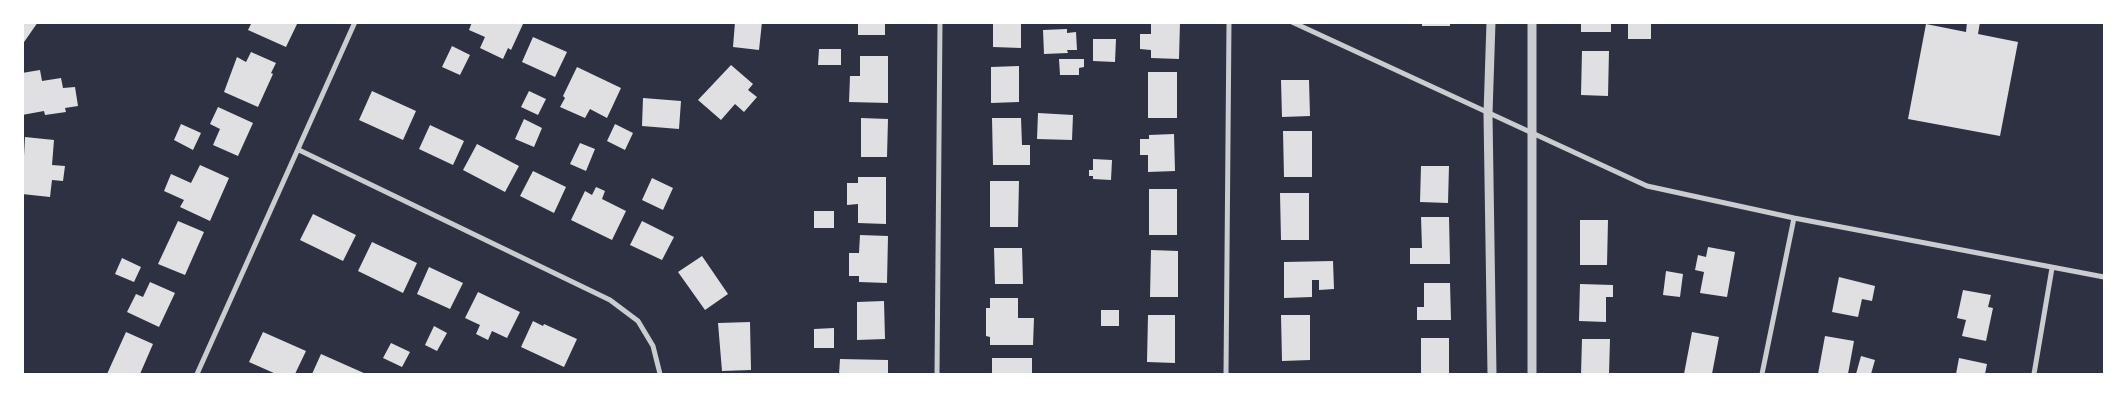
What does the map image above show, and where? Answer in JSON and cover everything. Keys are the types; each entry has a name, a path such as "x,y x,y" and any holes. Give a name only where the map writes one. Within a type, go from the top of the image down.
{"street":[{"path":"196,374 299,150 355,22"},
{"path":"937,374 940,22"},
{"path":"1226,374 1229,22"},
{"path":"1292,22 1488,114 1648,186 1794,218 2104,277"},
{"path":"1491,22 1488,114 1492,374"},
{"path":"1532,22 1532,374"},
{"path":"299,150 610,300 638,321 653,346 660,374"},
{"path":"1762,374 1794,218"},
{"path":"2034,374 2052,268"}],"building":[{"path":"22,22 38,22 22,45"},
{"path":"252,22 298,22 286,47 248,30"},
{"path":"472,22 520,22 523,24 511,50 508,48 503,59 480,48 485,37 469,30"},
{"path":"735,22 762,22 759,50 733,47"},
{"path":"858,22 885,22 885,35 858,35"},
{"path":"993,22 1021,22 1021,48 993,47"},
{"path":"1151,22 1180,22 1179,59 1151,58 1151,50 1140,49 1140,34 1151,34"},
{"path":"1422,22 1450,22 1450,26 1422,26"},
{"path":"1581,22 1611,22 1611,32 1581,32"},
{"path":"1628,22 1651,22 1651,39 1628,39"},
{"path":"1967,22 1980,22 1978,34 2018,42 2000,136 1908,119 1926,24 1966,32"},
{"path":"1067,29 1067,33 1076,32 1077,50 1067,50 1068,53 1044,54 1043,30"},
{"path":"533,37 567,52 555,77 522,62"},
{"path":"1093,39 1116,39 1115,62 1093,61"},
{"path":"452,46 470,55 460,75 442,67"},
{"path":"819,49 841,49 841,65 818,65"},
{"path":"1582,51 1609,51 1608,96 1581,95"},
{"path":"251,52 276,63 258,107 224,92 237,57 246,62"},
{"path":"860,56 888,56 888,103 849,102 850,76 860,76"},
{"path":"1059,59 1084,59 1084,67 1079,68 1079,75 1060,75"},
{"path":"731,65 753,84 748,90 757,97 744,112 735,104 721,120 698,100"},
{"path":"1019,66 1019,102 991,103 991,67"},
{"path":"577,67 621,88 607,118 590,109 585,118 560,107 565,98 563,96"},
{"path":"40,70 42,81 61,78 63,88 75,87 78,106 65,108 66,112 45,115 44,111 22,115 22,73"},
{"path":"1148,72 1177,72 1177,118 1148,118"},
{"path":"1281,80 1309,80 1310,116 1282,117"},
{"path":"372,91 416,111 403,140 359,120"},
{"path":"529,91 546,99 538,115 521,107"},
{"path":"643,98 681,101 679,129 642,126"},
{"path":"218,107 253,123 238,156 213,145 220,129 210,124"},
{"path":"1038,113 1073,115 1072,140 1037,139"},
{"path":"861,118 888,119 887,157 861,157"},
{"path":"992,118 1021,118 1022,145 1030,145 1030,165 993,165"},
{"path":"524,119 542,128 534,147 515,139"},
{"path":"181,124 201,133 193,150 174,140"},
{"path":"615,124 633,133 625,150 607,141"},
{"path":"430,125 464,141 453,165 419,149"},
{"path":"1283,131 1312,131 1312,177 1284,177"},
{"path":"1174,134 1175,171 1148,172 1148,155 1140,155 1140,139 1149,139 1149,135"},
{"path":"25,137 54,140 52,165 65,166 63,181 52,180 50,197 22,194"},
{"path":"580,143 595,149 586,171 570,164"},
{"path":"477,144 519,166 505,192 463,170"},
{"path":"1093,159 1112,160 1111,180 1093,179 1093,176 1089,176 1089,170 1093,170"},
{"path":"200,165 229,178 210,221 180,207 184,200 164,191 171,174 191,183"},
{"path":"1421,166 1449,166 1448,203 1420,202"},
{"path":"533,171 566,187 554,213 520,196"},
{"path":"858,177 886,177 886,224 858,223 858,204 847,205 847,183 858,183"},
{"path":"652,178 673,188 663,210 642,200"},
{"path":"990,181 1019,181 1018,227 990,227"},
{"path":"596,187 605,191 602,199 626,211 612,240 571,220 585,191 592,195"},
{"path":"1149,189 1177,189 1177,235 1149,235"},
{"path":"1280,193 1309,193 1309,240 1281,240"},
{"path":"814,211 834,211 834,228 814,228"},
{"path":"313,214 356,235 343,261 300,240"},
{"path":"1421,217 1449,217 1450,264 1410,264 1410,248 1422,248"},
{"path":"1580,220 1608,220 1607,265 1580,265"},
{"path":"178,221 204,232 185,275 158,264"},
{"path":"642,221 674,237 662,260 630,245"},
{"path":"860,235 888,236 887,283 859,282 859,276 849,276 849,253 859,253"},
{"path":"372,242 417,263 403,293 358,271"},
{"path":"1708,247 1735,252 1727,297 1700,293 1704,272 1695,270 1698,255 1706,257"},
{"path":"994,248 1022,248 1023,284 995,284"},
{"path":"1151,250 1178,251 1178,297 1150,297"},
{"path":"702,256 728,294 705,310 678,272"},
{"path":"122,258 141,267 134,282 115,274"},
{"path":"1333,261 1334,289 1319,290 1319,280 1312,280 1312,297 1284,298 1284,262"},
{"path":"429,267 463,283 450,309 417,294"},
{"path":"1666,271 1683,274 1680,297 1663,295"},
{"path":"1839,277 1875,286 1872,301 1862,299 1858,317 1832,312"},
{"path":"150,282 175,293 159,327 127,312 136,294 143,297"},
{"path":"1424,283 1450,283 1451,320 1417,320 1417,307 1424,307"},
{"path":"1580,284 1613,285 1613,297 1606,297 1606,322 1579,321"},
{"path":"1963,290 1991,295 1988,307 1993,308 1986,341 1962,336 1966,320 1957,318"},
{"path":"478,292 520,312 507,338 492,331 488,340 476,334 480,325 465,318"},
{"path":"990,298 1018,298 1018,318 1034,318 1033,345 990,345 990,337 986,336 986,308 990,308"},
{"path":"884,301 885,339 857,340 857,302"},
{"path":"1101,310 1119,310 1119,326 1101,326"},
{"path":"1148,315 1175,315 1175,363 1147,362"},
{"path":"1281,315 1310,315 1310,360 1282,361"},
{"path":"533,321 577,339 564,367 521,347"},
{"path":"750,322 751,370 722,371 718,323"},
{"path":"434,326 447,333 437,351 425,345"},
{"path":"834,328 834,348 814,348 814,329"},
{"path":"126,332 153,344 140,374 107,374"},
{"path":"263,332 306,351 295,374 276,374 249,362"},
{"path":"1692,332 1719,337 1712,374 1684,374"},
{"path":"1825,336 1854,341 1848,374 1818,374"},
{"path":"1421,338 1449,338 1449,374 1421,374"},
{"path":"1582,339 1610,339 1609,374 1581,374"},
{"path":"391,343 410,352 402,367 383,358"},
{"path":"321,354 366,374 312,374"},
{"path":"1861,356 1875,360 1871,374 1856,374"},
{"path":"992,358 1032,358 1032,374 992,374"},
{"path":"1959,358 1987,364 1985,374 1956,374"},
{"path":"840,359 888,360 888,374 839,374"}]}
